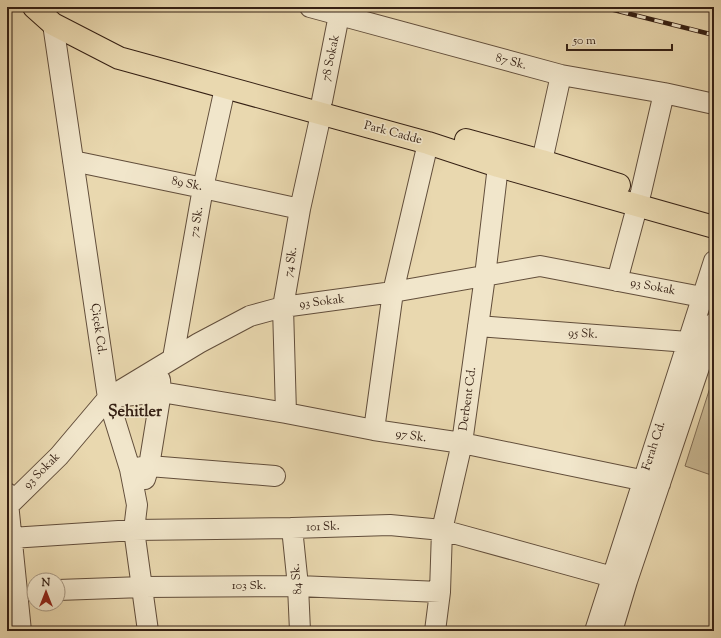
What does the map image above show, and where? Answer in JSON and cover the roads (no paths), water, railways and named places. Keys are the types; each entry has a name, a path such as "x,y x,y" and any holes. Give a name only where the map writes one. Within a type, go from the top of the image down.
{"main road":[{"name":"Park Cadde","path":"34,7 53,24 119,58 225,88 321,107 542,161 714,227"},
{"name":"Park Cadde","path":"74,36 122,46 321,107 498,166 639,199 702,210 714,217"}],"street":[{"name":"87 Sk.","path":"310,7 561,75 664,93 714,104"},
{"name":"78 Sokak","path":"321,107 339,15"},
{"name":"Çiçek Cd.","path":"53,24 108,398 139,468 134,530 148,631"},
{"path":"542,161 561,75"},
{"name":"72 Sk.","path":"139,468 161,392 225,88"},
{"path":"617,281 639,199 664,93"},
{"name":"74 Sk.","path":"286,413 283,308 300,209 321,107"},
{"path":"374,430 393,292 428,143"},
{"name":"89 Sk.","path":"73,161 300,209"},
{"name":"Derbent Cd.","path":"435,631 440,592 442,530 462,444 485,276 498,166"},
{"name":"Ferah Cd.","path":"595,631 620,579 651,482 688,342 714,261"},
{"name":"93 Sokak","path":"8,500 59,456 108,398 199,342 250,316 283,308 393,292 540,266 702,297"},
{"name":"Ferah Cd.","path":"651,482 714,323"},
{"name":"95 Sk.","path":"478,326 688,342"},
{"name":"97 Sk.","path":"108,398 161,392 462,444 651,482"},
{"path":"139,468 275,476"},
{"path":"8,500 11,538 25,591 20,631"},
{"name":"101 Sk.","path":"11,538 134,530 390,525 442,530 620,579"},
{"name":"84 Sk.","path":"292,528 298,586 300,631"},
{"name":"Ferah Cd.","path":"612,631 620,579"},
{"name":"103 Sk.","path":"66,590 143,587 298,586 440,592"}],"railway":[{"path":"602,7 714,35"}],"district":[{"name":"Şehitler","path":"135,412"}]}
